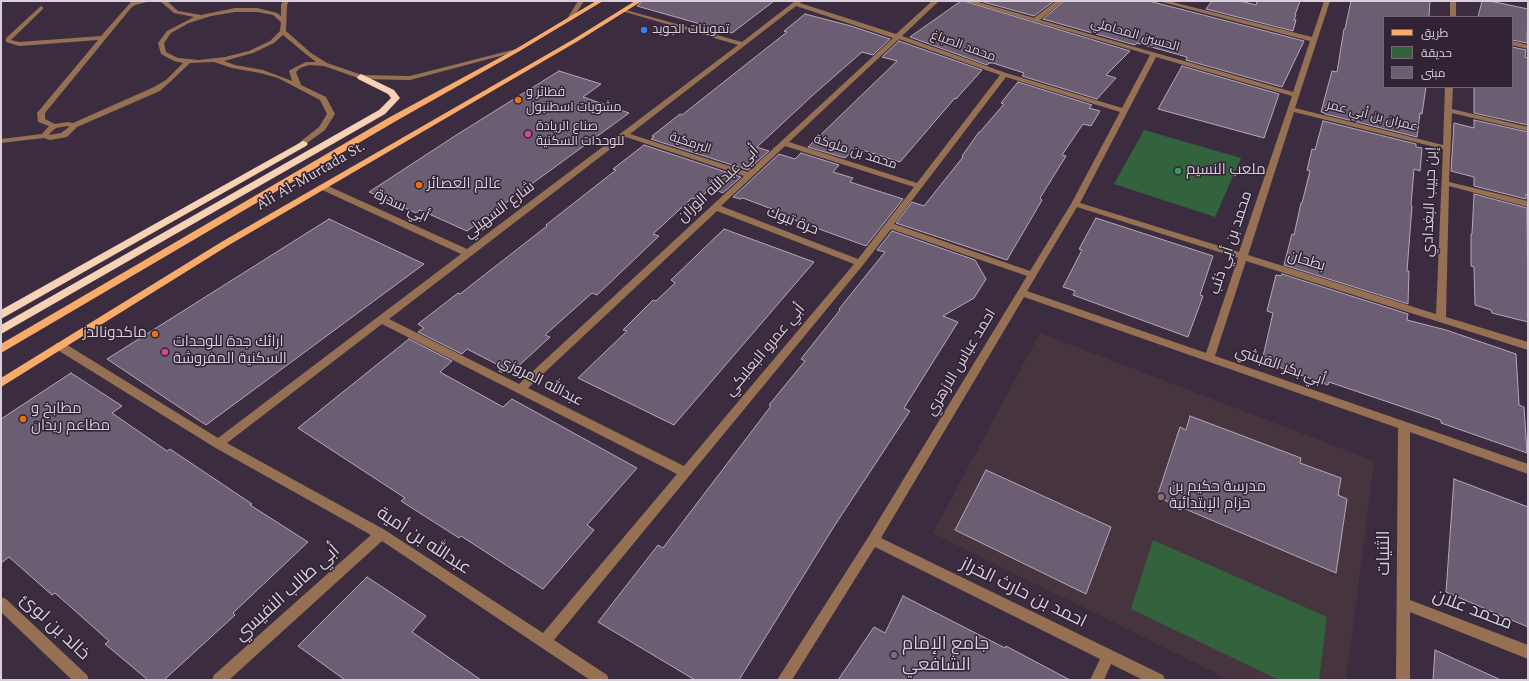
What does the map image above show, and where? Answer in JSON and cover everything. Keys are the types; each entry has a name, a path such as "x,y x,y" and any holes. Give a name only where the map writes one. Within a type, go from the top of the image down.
{"highway":[{"path":"1,330 382,112 396,98 392,92 361,77"},
{"path":"1,315 304,144"}],"main road":[{"name":"Ali Al-Murtada St.","path":"1,349 386,123 516,51 600,1"},
{"name":"Ali Al-Murtada St.","path":"1,383 226,243 576,40 639,1"}],"street":[{"path":"54,126 42,120 41,113 133,2 148,1"},
{"path":"163,1 176,12 201,17"},
{"path":"257,3 187,22 169,32 161,43 163,53 176,60 199,62 225,59 251,52 272,42 283,31 284,5 286,1"},
{"path":"570,18 581,1"},
{"name":"أبي عبدالله الوزان","path":"520,389 936,1"},
{"name":"الحسين المحاملي","path":"968,1 1296,95"},
{"path":"1035,20 1060,1"},
{"path":"1161,1 1182,3 1314,40"},
{"name":"محمد بن أبي ذئب","path":"1210,358 1327,1"},
{"path":"1453,1 1453,16"},
{"name":"محمد الصباغ","path":"797,3 1004,74 1124,111"},
{"name":"شارع السهيلي","path":"218,444 797,3"},
{"path":"41,8 8,39 8,41 19,44 103,38"},
{"path":"234,10 257,10 269,12 275,14 284,21"},
{"path":"624,10 743,44"},
{"path":"174,30 176,12"},
{"path":"283,31 309,54 325,64 361,77 410,78 516,51"},
{"path":"1513,43 1528,47"},
{"name":"احمد عباس الازهري","path":"784,680 873,540 1075,204 1154,54"},
{"path":"215,60 234,67 261,71 280,77 323,99 331,114 322,128 304,144"},
{"path":"1,136 45,134 56,137 64,135 74,128 73,126 157,89 168,81 188,61"},
{"path":"298,86 292,71 308,63 325,64"},
{"name":"أبي عمرو البعلبكي","path":"544,642 860,262 1004,74"},
{"name":"إبن حبيب البغدادي","path":"1441,319 1444,183 1449,88"},
{"name":"عمران بن أبي عمر","path":"1291,109 1446,148"},
{"path":"1448,110 1528,129"},
{"path":"1,141 45,134 54,126 68,124 73,126"},
{"name":"البرمكية","path":"624,134 749,176"},
{"name":"محمد بن ملوكة","path":"784,143 919,186"},
{"path":"1444,183 1528,204"},
{"name":"أبي سدرة","path":"323,187 468,253"},
{"name":"بطحان","path":"1075,204 1528,346"},
{"name":"حرة تبوك","path":"715,207 860,262"},
{"path":"889,225 1032,275"},
{"name":"أبي بكر القبشي","path":"1022,293 1528,469"},
{"name":"عبدالله المروزي","path":"381,319 685,472"},
{"name":"عبدالله بن أمية","path":"60,346 218,444 381,534 602,680"},
{"name":"الثنيات","path":"1402,680 1404,426"},
{"name":"أبي طالب النفيسي","path":"219,680 381,534"},
{"name":"احمد بن حارث الخراز","path":"873,540 1158,680"},
{"name":"خالد بن لوئ","path":"1,603 82,680"},
{"name":"محمد علان","path":"1403,603 1528,652"},
{"path":"1097,680 1108,656"}],"shaded area":[{"name":"مدرسة حكيم بن حزام الإبتدائية","path":"1040,333 1374,461 1346,680 1230,680 933,533"}],"green space":[{"name":"ملعب النسيم","path":"1144,130 1241,158 1215,217 1114,184"},
{"path":"1153,540 1327,617 1319,680 1279,680 1131,609"}],"building":[{"path":"643,1 774,1 732,33 637,6"},
{"path":"961,1 1130,51 1106,75 1116,78 1097,99 1022,76 1024,73 993,63 989,63 987,65 910,37"},
{"path":"980,1 1054,1 1034,16"},
{"path":"1064,1 1149,1 1304,41 1282,87 1186,60 1187,57 1137,43 1135,45 1043,19"},
{"path":"1212,1 1240,1 1256,5 1257,1 1300,1 1295,15 1294,20 1296,20 1293,31 1206,9"},
{"path":"1351,1 1430,1 1429,16 1383,16 1383,88 1426,88 1422,114 1420,113 1417,137 1321,112 1332,71 1337,72"},
{"path":"1482,1 1490,1 1528,9 1527,43 1513,40 1513,16 1478,16"},
{"path":"805,14 851,26 890,39 873,55 862,52 813,95 757,147 769,151 748,170 651,139 654,137 652,136 680,114 682,115 787,32 784,31"},
{"path":"899,41 982,70 956,99 955,98 900,162 856,148 845,158 808,147 897,61 882,57"},
{"path":"1513,47 1526,50 1525,57 1528,58 1528,125 1474,113 1474,88 1513,88"},
{"path":"1182,66 1279,94 1264,138 1158,109"},
{"path":"559,71 601,84 583,97 629,113 467,231 420,210 416,213 369,192 458,134"},
{"path":"1018,82 1092,105 1089,108 1100,111 1091,126 1083,124 1062,155 1066,156 1040,198 1042,200 1007,260 896,223 912,202 924,206 963,157 962,156 979,132 1004,104 1001,103"},
{"path":"1474,120 1528,132 1528,195 1526,194 1526,199 1474,186 1474,177 1451,171 1454,123 1474,128"},
{"path":"1323,121 1416,144 1416,147 1422,148 1420,171 1414,169 1407,271 1409,271 1408,304 1284,265 1292,234 1294,235 1310,171 1307,170 1312,149 1315,150"},
{"path":"644,145 741,177 723,193 711,188 698,200 692,198 653,234 659,236 597,295 592,293 545,335 550,337 512,372 467,349 462,354 418,332 424,328 418,324 458,293 460,294 547,226 546,225 616,170 613,169"},
{"path":"801,153 839,165 833,172 853,178 850,182 903,199 866,246 775,213 777,211 743,198 740,199 733,197 779,154 795,159"},
{"path":"1474,194 1527,208 1528,322 1492,313 1491,310 1475,305 1474,267 1471,266 1471,234"},
{"path":"1096,218 1213,256 1200,295 1203,296 1188,337 1073,295 1075,291 1063,287 1082,250 1079,249"},
{"path":"329,219 424,264 206,425 107,359"},
{"path":"724,229 814,262 674,425 578,378 627,331 623,330 653,300 656,301 675,283 671,280"},
{"path":"892,231 975,260 986,279 974,298 943,316 958,322 904,408 910,411 833,528 739,680 695,680 598,622 658,545 663,548 771,406 769,405 805,361 801,359 885,252 877,250"},
{"path":"1282,274 1408,314 1407,320 1446,330 1516,354 1519,405 1524,407 1527,453 1441,423 1441,420 1329,382 1328,385 1262,361 1273,313 1267,311 1276,275 1281,276"},
{"path":"409,339 452,361 440,372 503,407 512,399 637,468 587,525 594,530 543,589 461,536 459,538 401,501 405,498 298,428"},
{"path":"71,373 122,406 112,413 167,451 170,449 252,504 250,505 308,542 233,613 235,615 164,680 148,680 105,644 109,641 55,593 52,595 9,557 1,563 1,419"},
{"path":"1190,416 1301,458 1300,463 1341,478 1338,495 1347,499 1336,573 1157,497 1180,427 1186,430"},
{"path":"986,470 1111,527 1086,594 955,530"},
{"path":"1454,479 1528,507 1528,627 1446,592"},
{"path":"367,577 426,616 412,632 481,680 345,680 298,646"},
{"path":"903,596 1005,648 1006,646 1070,680 838,680 874,627 885,633"},
{"path":"1435,650 1501,680 1433,680"}],"place":[{"name":"تموينات الجويد","path":"644,30"},
{"name":"فطائر و مشويات اسطنبول","path":"518,100"},
{"name":"صناع الريادة للوحدات السكنية","path":"528,134"},
{"name":"ملعب النسيم","path":"1178,171"},
{"name":"عالم العصائر","path":"419,185"},
{"name":"ماكدونالدز","path":"155,334"},
{"name":"ارائك جدة للوحدات السكنية المفروشة","path":"165,352"},
{"name":"مطابخ و مطاعم ريدان","path":"23,419"},
{"name":"مدرسة حكيم بن حزام الإبتدائية","path":"1161,497"},
{"name":"جامع الإمام الشافعي","path":"894,655"}]}
